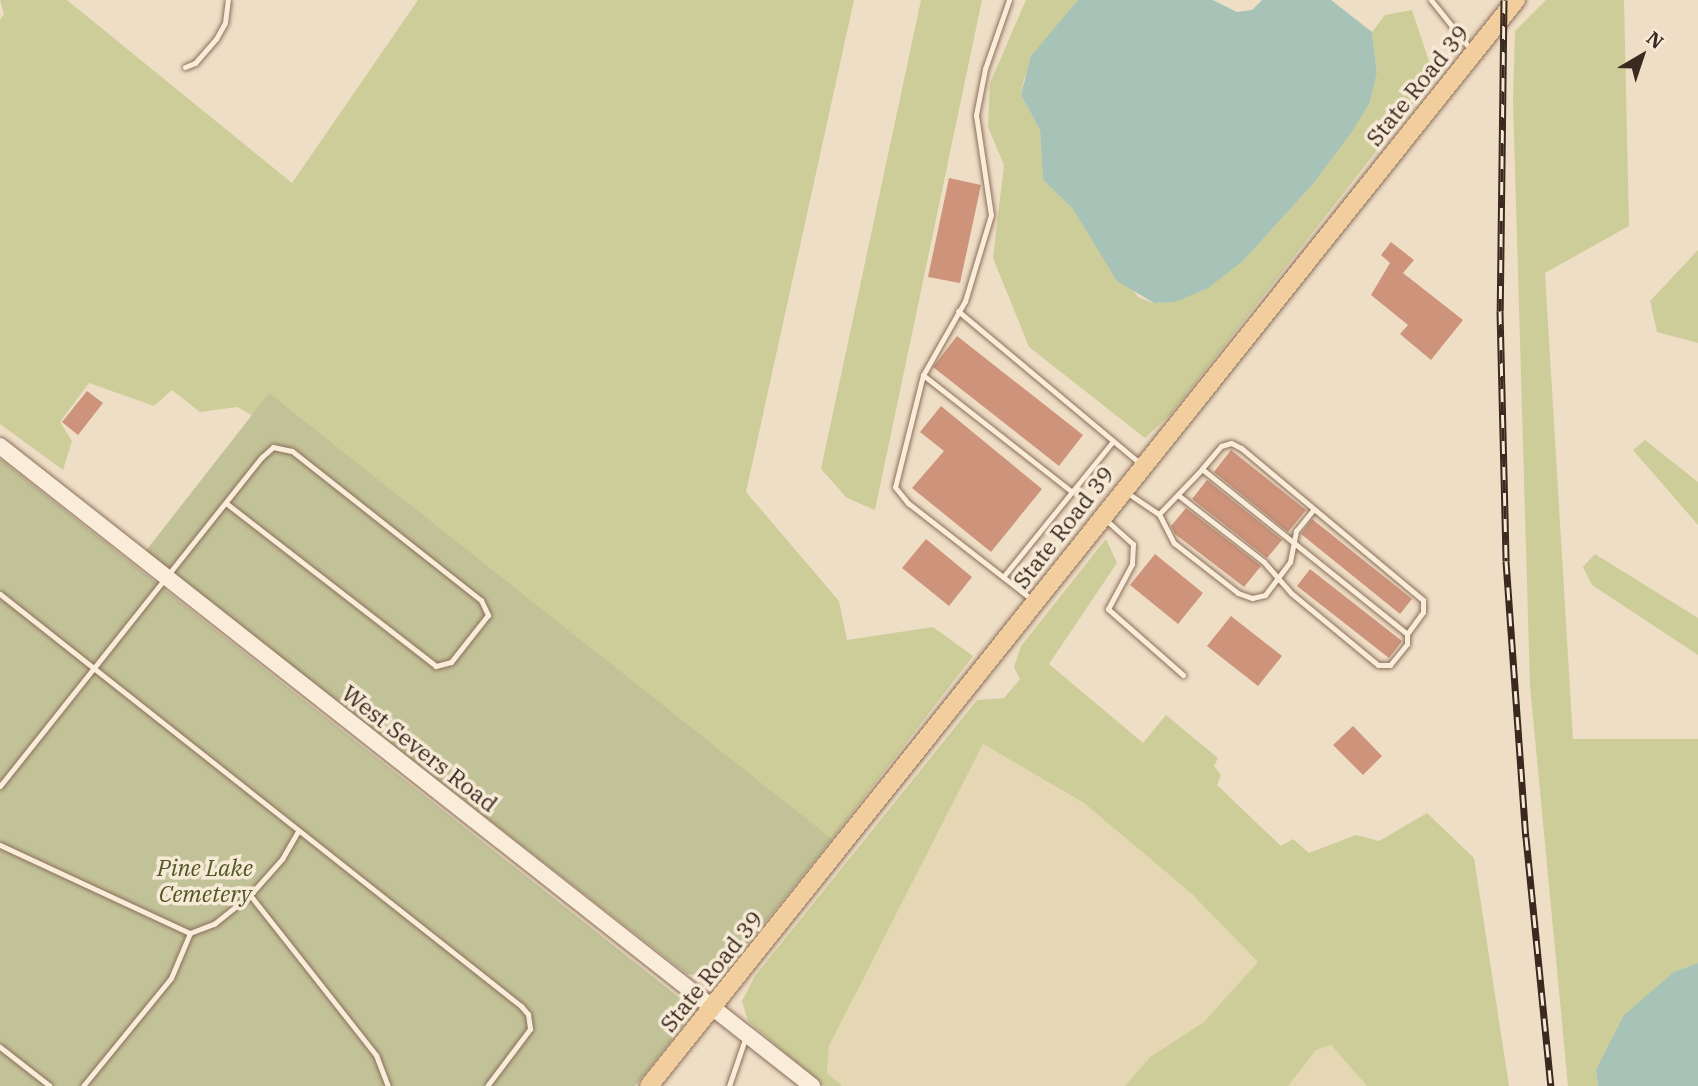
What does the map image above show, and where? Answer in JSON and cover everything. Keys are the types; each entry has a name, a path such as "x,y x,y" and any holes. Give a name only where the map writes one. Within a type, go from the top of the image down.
{"main road":[{"name":"State Road 39","path":"649,1086 1516,0"}],"street":[{"name":"West Severs Road","path":"0,446 812,1086"}],"lane":[{"path":"185,67 195,63 216,39 225,23 228,0"},
{"path":"1009,0 985,69 976,115 991,215 965,301 923,375 895,488 908,503 1035,602"},
{"path":"1431,0 1474,53"},
{"path":"958,311 1143,466"},
{"path":"923,375 1072,492"},
{"path":"1003,577 1113,441"},
{"path":"1159,513 1222,446 1231,443 1423,600 1423,612 1407,634 1407,644 1390,665 1378,665 1291,593 1279,576 1178,495"},
{"path":"0,786 262,457 273,447 284,446 481,600 488,615 452,662 436,666 226,503"},
{"path":"1202,469 1407,634"},
{"path":"1124,491 1159,513 1174,543 1238,593 1252,598 1265,595 1290,562 1292,542 1314,509"},
{"path":"1102,517 1133,544 1132,564 1108,609 1184,675"},
{"path":"0,594 528,1014 531,1022 526,1037 487,1086"},
{"path":"0,845 190,933 214,924 250,895 282,859 298,831"},
{"path":"250,895 376,1055 388,1086"},
{"path":"83,1086 171,978 190,933"},
{"path":"729,1086 746,1034"},
{"path":"0,1047 50,1086"}],"shaded area":[{"path":"1078,0 1213,0 1237,12 1252,10 1262,0 1331,0 1372,32 1377,73 1370,102 1353,130 1313,184 1244,260 1208,288 1175,302 1154,303 1117,281 1073,209 1043,180 1040,130 1021,95 1031,56"},
{"path":"983,744 1084,803 1192,894 1258,962 1204,1022 1150,1057 1125,1086 842,1086 827,1073 829,1046"},
{"path":"1698,963 1698,1086 1598,1086 1596,1070 1624,1015 1674,972"},
{"path":"1331,1045 1367,1086 1288,1086 1316,1049"}],"green space":[{"path":"0,0 67,0 292,183 418,0 854,0 746,492 839,601 847,640 933,627 973,656 832,839 301,442 237,407 200,412 172,390 154,406 89,383 60,422 72,441 63,470 0,424 0,20 4,14"},
{"path":"921,0 982,0 875,510 847,498 821,469"},
{"path":"1026,0 1078,0 1024,79 1021,95 1040,130 1043,180 1073,209 1138,297 1153,303 1174,302 1244,260 1313,184 1370,102 1377,73 1372,32 1385,15 1412,10 1434,77 1171,414 1145,438 1029,347 993,258 1004,165 988,127 990,83"},
{"path":"1546,0 1624,0 1629,226 1545,273 1573,739 1698,739 1698,963 1674,972 1596,1070 1598,1086 1568,1086 1530,686 1513,101 1515,31"},
{"path":"1698,250 1698,343 1657,332 1650,301"},
{"path":"269,393 832,839 720,978 687,974 145,552"},
{"path":"1645,440 1698,482 1698,525 1633,450"},
{"name":"Pine Lake Cemetery","path":"0,459 681,999 688,1006 682,1027 635,1086 0,1086"},
{"path":"1106,539 1117,563 1049,664 1143,743 1166,715 1218,758 1214,766 1221,775 1217,785 1281,846 1293,839 1309,853 1356,835 1379,841 1427,813 1474,858 1509,1086 1367,1086 1331,1045 1316,1050 1288,1086 1125,1086 1150,1057 1204,1022 1258,962 1192,894 1084,803 983,744 829,1046 827,1073 842,1086 824,1086 748,1021 742,1001 755,976 977,700 1004,698 1020,679 1014,667 1021,646"},
{"path":"1595,554 1698,618 1698,655 1592,585 1583,567"}],"building":[{"path":"949,178 981,185 960,283 928,277"},
{"path":"1391,242 1414,260 1403,273 1463,320 1431,360 1400,334 1408,325 1371,295 1390,263 1381,255"},
{"path":"957,336 1083,435 1059,466 933,367"},
{"path":"87,391 103,403 78,435 62,422"},
{"path":"941,406 1042,489 991,552 912,488 944,451 920,432"},
{"path":"1231,450 1306,510 1288,532 1214,472"},
{"path":"1207,480 1282,540 1267,558 1192,499"},
{"path":"1186,508 1261,566 1244,587 1175,534 1171,526"},
{"path":"1312,519 1412,599 1400,614 1301,534"},
{"path":"926,539 972,577 949,606 902,568"},
{"path":"1155,554 1203,593 1178,624 1130,585"},
{"path":"1310,569 1402,641 1389,658 1297,586"},
{"path":"1231,616 1282,656 1258,686 1207,646"},
{"path":"1353,726 1382,756 1363,775 1333,745"}],"railway":[{"path":"1504,0 1500,311 1506,561 1526,837 1551,1086"}]}
